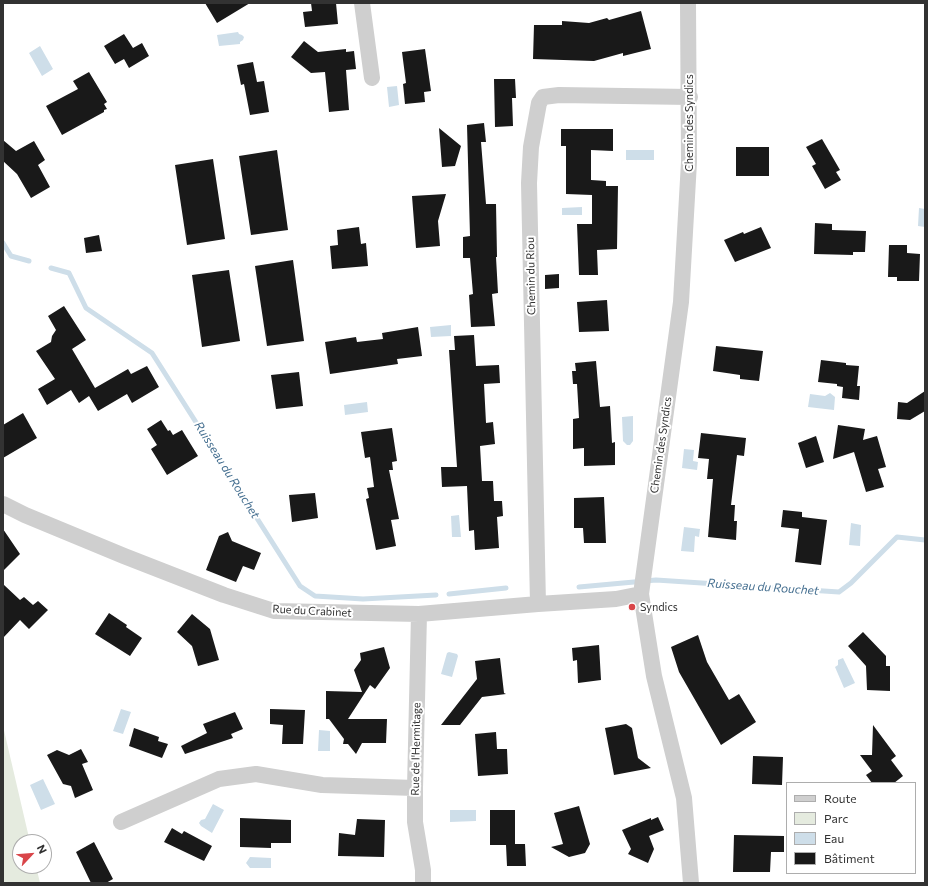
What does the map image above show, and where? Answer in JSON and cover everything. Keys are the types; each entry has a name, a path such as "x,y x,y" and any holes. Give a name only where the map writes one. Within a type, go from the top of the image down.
{"street":[{"path":"362,3 372,78"},
{"name":"Chemin des Syndics","path":"688,3 690,97 689,162 681,302 642,586 654,676 684,798 691,883"},
{"name":"Chemin du Riou","path":"538,604 529,183 531,147 539,103 543,97 559,95 690,97"},
{"name":"Rue du Crabinet","path":"3,504 25,515 124,556 224,595 274,610 419,614 616,599 642,586"},
{"name":"Rue de l'Hermitage","path":"419,614 415,822 423,870 423,883"},
{"path":"121,822 219,779 256,774 322,785 415,788"}],"green space":[{"path":"3,726 28,834 12,834 12,874 38,874 40,883 3,883"}],"water":[{"path":"238,32 244,37 240,44 219,46 217,35"},
{"path":"40,46 53,69 42,76 29,53"},
{"path":"397,86 399,105 389,107 387,87"},
{"path":"626,150 654,150 654,160 626,160"},
{"path":"582,207 582,215 562,215 562,208"},
{"path":"919,208 925,209 925,227 918,226"},
{"path":"451,325 451,336 431,337 430,327"},
{"path":"830,393 835,397 834,410 808,407 810,394 825,396"},
{"path":"367,402 368,412 345,415 344,405"},
{"path":"633,416 633,441 630,445 627,445 623,441 622,417"},
{"path":"684,449 694,450 693,461 698,462 697,470 682,468"},
{"path":"459,515 461,537 452,537 451,516"},
{"path":"851,523 861,525 860,546 849,545"},
{"path":"684,527 700,529 699,537 695,536 694,552 681,551"},
{"path":"447,653 457,654 458,656 452,677 441,674"},
{"path":"843,658 855,683 844,688 835,667 838,665 838,660"},
{"path":"121,709 131,712 123,734 113,731"},
{"path":"319,730 330,731 330,751 318,751"},
{"path":"43,779 55,804 41,810 30,785"},
{"path":"213,804 224,810 212,833 199,823 201,820 205,819"},
{"path":"450,810 476,810 476,821 450,822"},
{"path":"250,857 271,858 271,868 250,868 246,863"}],"building":[{"path":"205,3 250,3 217,23"},
{"path":"311,3 336,3 338,24 305,27 303,12 312,11"},
{"path":"641,11 651,49 623,56 623,53 594,61 533,59 534,25 562,25 562,21 589,23 607,18 609,20"},
{"path":"124,34 133,48 142,43 149,56 129,68 124,59 115,64 104,46"},
{"path":"304,41 318,52 346,49 346,52 354,51 356,69 346,70 349,110 329,112 325,72 311,73 291,57"},
{"path":"425,49 431,91 424,92 425,102 405,104 403,84 406,83 402,52"},
{"path":"253,62 257,82 264,81 269,112 250,115 244,84 241,85 237,65"},
{"path":"89,72 107,102 104,104 107,109 62,135 46,106 78,89 73,81"},
{"path":"494,79 515,79 516,98 512,98 513,126 495,127"},
{"path":"484,123 486,142 481,142 486,204 496,204 498,293 492,294 495,326 471,327 469,295 473,294 470,258 463,258 463,237 470,236 467,125"},
{"path":"439,128 461,146 455,166 442,167"},
{"path":"561,129 613,129 613,151 591,150 591,180 606,181 606,186 618,186 617,249 597,250 598,275 579,275 577,224 592,224 592,195 566,194 566,146 561,146"},
{"path":"822,139 840,170 836,172 841,180 825,189 812,166 816,164 806,147"},
{"path":"3,140 16,151 34,141 45,160 38,165 50,187 31,198 17,174 3,161"},
{"path":"736,147 769,147 769,176 736,176"},
{"path":"277,150 288,230 251,235 239,156"},
{"path":"213,159 225,239 187,245 175,165"},
{"path":"446,194 438,221 440,246 416,248 412,196"},
{"path":"815,223 832,224 832,230 866,231 865,252 853,252 853,255 814,254"},
{"path":"359,227 361,244 366,243 368,266 332,269 330,246 338,245 337,230"},
{"path":"761,227 771,248 735,262 724,240 743,232 744,234"},
{"path":"99,235 102,251 86,253 84,238"},
{"path":"889,245 907,245 907,253 920,254 919,281 897,281 897,277 888,277"},
{"path":"293,260 304,341 267,346 255,266"},
{"path":"229,270 240,341 202,347 192,275"},
{"path":"559,274 559,288 545,289 545,275"},
{"path":"607,300 609,331 579,332 577,302"},
{"path":"64,306 86,340 72,349 95,388 128,369 131,374 147,366 159,387 132,403 127,394 98,411 89,396 79,403 71,390 47,405 38,389 55,379 36,351 51,342 52,336 56,330 48,316"},
{"path":"418,327 422,356 397,359 398,364 330,374 325,342 356,337 357,342 383,339 382,333"},
{"path":"474,335 476,366 499,365 500,383 484,384 486,423 493,422 495,444 480,446 482,481 493,481 494,501 502,501 503,516 497,517 499,548 475,550 474,530 469,531 467,486 442,487 441,467 457,467 449,350 455,350 454,336"},
{"path":"716,346 763,351 759,381 740,379 740,375 713,371"},
{"path":"821,360 859,366 857,386 860,386 859,400 842,398 843,387 837,386 837,384 818,382"},
{"path":"596,361 600,407 610,406 612,443 615,442 615,465 584,466 584,448 573,449 573,419 579,418 577,384 573,384 572,371 576,371 575,363"},
{"path":"299,372 303,406 276,409 271,375"},
{"path":"925,391 925,411 910,420 897,419 898,402 907,403"},
{"path":"23,413 37,438 3,458 3,425"},
{"path":"161,420 168,431 170,430 173,435 182,430 198,456 167,475 151,449 157,445 147,429"},
{"path":"838,425 865,429 863,440 877,436 886,467 878,469 884,487 866,492 854,452 833,459"},
{"path":"392,428 397,461 392,462 393,470 389,470 399,519 391,520 396,546 376,550 366,499 369,498 367,488 374,487 370,457 365,458 361,432"},
{"path":"701,433 746,438 744,456 737,455 731,505 735,505 734,521 737,521 736,540 708,537 713,479 707,479 709,459 698,458"},
{"path":"816,436 824,462 806,468 798,443"},
{"path":"315,493 318,518 292,522 289,495"},
{"path":"604,497 606,543 584,543 583,528 574,528 574,498"},
{"path":"783,510 802,512 802,517 827,520 821,565 795,562 799,529 781,527"},
{"path":"3,529 20,554 3,571"},
{"path":"228,532 232,541 261,553 254,570 243,566 236,582 206,570 219,536"},
{"path":"3,584 20,600 24,597 33,605 38,601 48,610 29,629 20,620 3,638"},
{"path":"109,613 127,625 126,627 142,638 130,656 95,634"},
{"path":"192,614 210,629 219,660 198,666 192,646 177,632"},
{"path":"863,632 886,656 886,666 890,666 890,691 867,690 866,666 848,646"},
{"path":"698,635 707,662 729,700 739,694 756,722 721,745 679,672 671,647"},
{"path":"599,645 601,680 578,683 577,660 573,661 572,648"},
{"path":"384,647 390,668 375,689 370,685 348,719 387,719 386,743 362,743 356,754 348,744 343,744 344,739 329,719 326,719 326,691 362,692 354,670 361,660 360,653"},
{"path":"500,658 504,693 506,694 482,697 460,725 441,725 477,679 475,661"},
{"path":"270,709 305,710 303,744 282,744 283,725 270,724"},
{"path":"235,712 243,729 231,734 233,738 185,754 181,746 207,733 203,724"},
{"path":"626,724 632,728 638,758 651,768 614,775 605,728"},
{"path":"873,725 896,756 891,760 903,776 895,782 871,782 866,775 872,771 860,755 872,755"},
{"path":"134,728 159,737 158,741 168,744 162,758 129,746"},
{"path":"496,732 497,749 507,749 508,774 478,776 475,734"},
{"path":"81,749 88,762 82,764 93,790 75,798 71,786 63,784 47,755 57,750 69,755"},
{"path":"753,756 783,757 782,785 752,784"},
{"path":"579,806 590,844 585,853 569,857 551,847 563,844 554,813"},
{"path":"490,810 515,810 515,844 525,844 526,866 507,866 506,845 490,845"},
{"path":"658,817 664,830 649,836 654,849 648,863 628,854 631,849 622,830 651,818 651,820"},
{"path":"240,818 291,820 291,843 271,843 271,848 240,847"},
{"path":"357,819 385,820 384,857 338,856 339,833 355,835"},
{"path":"172,828 182,834 184,831 212,846 204,861 164,842"},
{"path":"734,835 784,836 784,852 771,852 770,872 733,872"},
{"path":"94,842 113,879 106,883 91,883 76,852"}],"waterway":[{"name":"Ruisseau du Rouchet","path":"3,243 11,256 29,261"},
{"name":"Ruisseau du Rouchet","path":"51,268 69,273 86,308 152,353 300,586 315,596 363,599 436,595"},
{"name":"Ruisseau du Rouchet","path":"579,587 656,580 839,592 851,583 897,537 925,540"},
{"name":"Ruisseau du Rouchet","path":"449,594 506,588"}],"place":[{"name":"Syndics","path":"632,607"}]}
